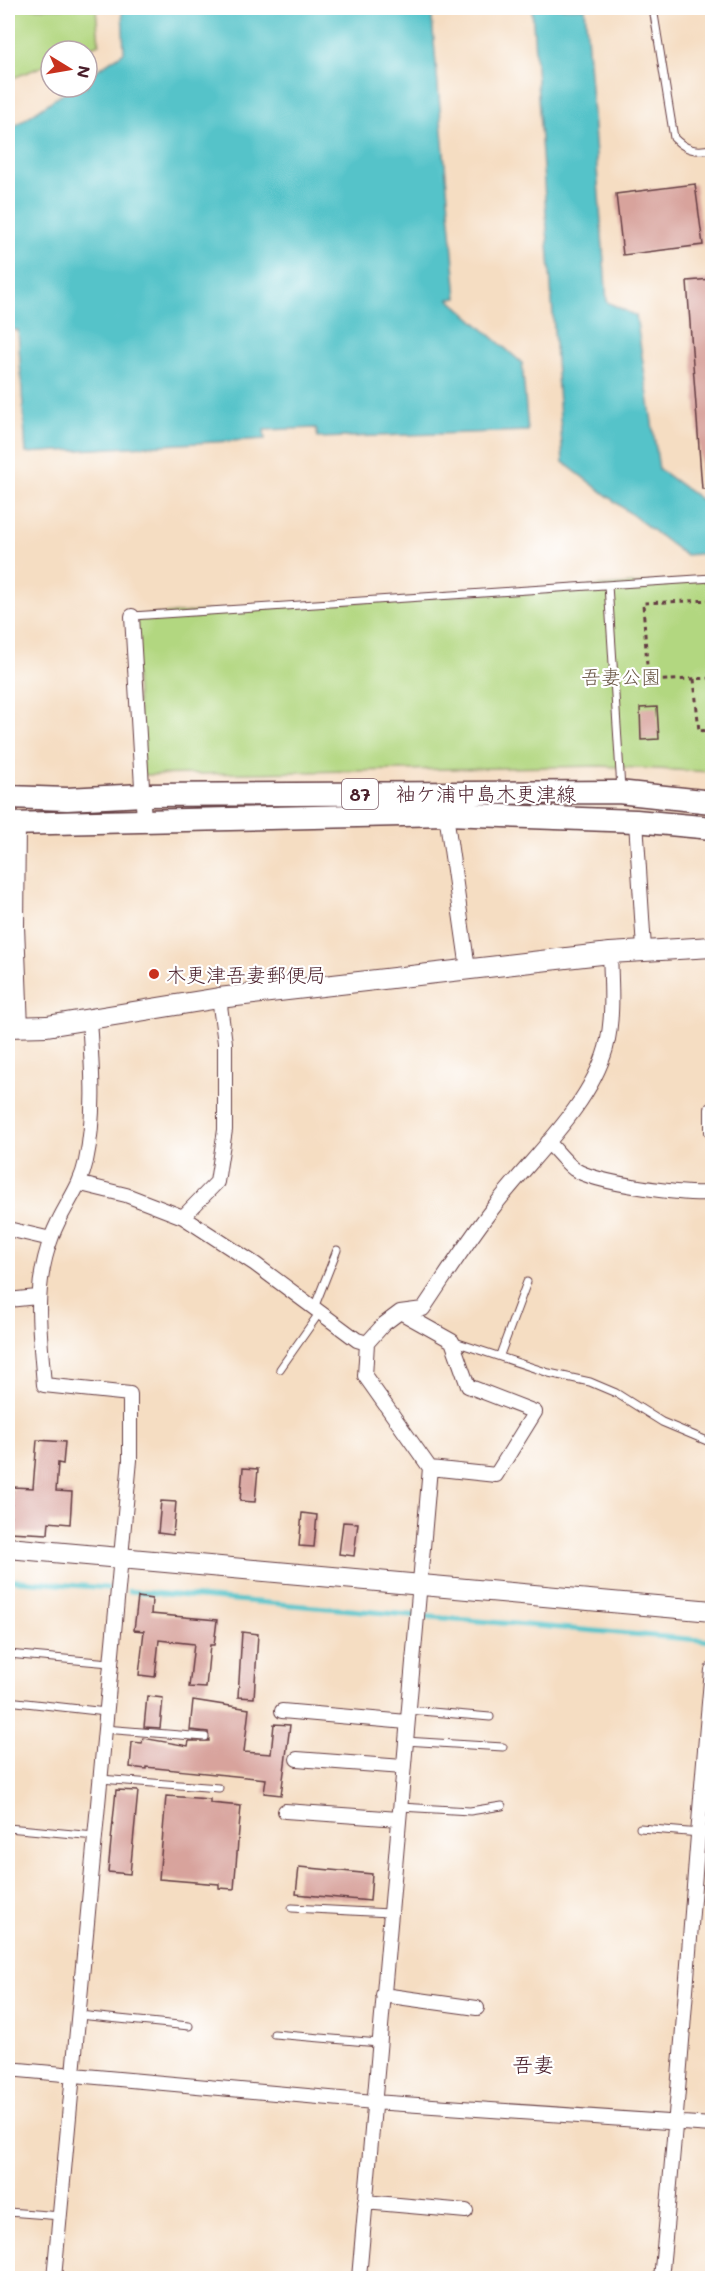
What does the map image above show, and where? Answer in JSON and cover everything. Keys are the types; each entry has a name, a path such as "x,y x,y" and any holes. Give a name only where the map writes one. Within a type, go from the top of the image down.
{"main road":[{"name":"袖ケ浦中島木更津線","path":"8,796 67,799 143,795 622,793 712,802"},
{"name":"袖ケ浦中島木更津線","path":"13,824 446,814 636,821 712,828"}],"street":[{"path":"132,616 144,821"},
{"path":"446,814 468,969"},
{"path":"636,821 644,949"},
{"path":"13,824 14,1028 89,1019 219,998 468,969 644,949 712,947"},
{"path":"359,2278 430,1468 364,1376 367,1343 400,1312 423,1309 494,1207 548,1142 591,1083 606,1048 611,1000 610,953"},
{"path":"183,1217 217,1182 225,1130 225,1043 219,998"},
{"path":"54,2278 130,1460 130,1394 44,1385 37,1297 51,1239 81,1184 90,1137 92,1060 89,1019"},
{"path":"712,1109 712,1132"},
{"path":"548,1142 575,1169 627,1185 696,1194 712,1193"},
{"path":"81,1184 126,1195 183,1217 357,1340 367,1343"},
{"path":"8,1229 51,1239"},
{"path":"8,1300 37,1297"},
{"path":"400,1312 452,1341 468,1386 535,1412 496,1475 430,1468"},
{"path":"8,1548 712,1611"},
{"path":"661,2278 677,2122 697,1833 712,1670"},
{"path":"282,1711 407,1716"},
{"path":"297,1759 403,1767"},
{"path":"285,1811 399,1813"},
{"path":"383,1995 477,2008"},
{"path":"8,2069 374,2102 712,2126"},
{"path":"365,2202 466,2211"}],"lane":[{"path":"653,8 674,138 684,148 699,151 712,149"},
{"path":"132,616 712,578"},
{"path":"608,585 622,793"},
{"path":"280,1369 317,1310 337,1250"},
{"path":"500,1355 527,1282"},
{"path":"452,1341 549,1373 590,1382 616,1393 662,1422 712,1443"},
{"path":"8,1654 110,1663"},
{"path":"8,1701 106,1712"},
{"path":"407,1716 490,1717"},
{"path":"104,1729 205,1737"},
{"path":"405,1742 503,1747"},
{"path":"100,1779 219,1788"},
{"path":"399,1813 470,1811 502,1806"},
{"path":"8,1828 95,1836"},
{"path":"640,1828 712,1834"},
{"path":"292,1908 390,1913"},
{"path":"79,2015 189,2026"},
{"path":"274,2034 379,2043"},
{"path":"8,2212 61,2216"}],"path":[{"path":"712,600 643,603 648,681 712,678"},
{"path":"694,679 699,731 712,730"}],"green space":[{"path":"8,8 96,8 99,39 39,39 39,68 8,80"},
{"name":"吾妻公園","path":"712,579 712,772 600,766 142,775 132,616"}],"water":[{"path":"122,8 431,8 457,298 449,299 522,363 528,431 318,438 316,428 264,430 265,439 26,453 18,330 8,330 8,131 55,99 99,99 99,69 124,52"},
{"path":"532,8 585,8 607,302 636,316 659,469 712,508 712,553 685,555 563,462"}],"building":[{"path":"695,184 703,245 623,255 616,194"},
{"path":"712,279 712,489 702,489 687,281"},
{"path":"657,707 659,739 641,740 640,708"},
{"path":"37,1440 65,1442 63,1464 58,1463 56,1491 72,1492 70,1524 49,1522 48,1534 9,1532 13,1487 33,1488"},
{"path":"243,1468 258,1469 255,1502 240,1501"},
{"path":"161,1501 176,1502 173,1535 158,1533"},
{"path":"302,1513 317,1515 314,1547 299,1546"},
{"path":"343,1522 358,1523 354,1556 339,1554"},
{"path":"138,1597 152,1599 151,1614 217,1620 214,1645 210,1645 206,1688 189,1687 194,1644 159,1640 155,1677 139,1675 144,1631 134,1630"},
{"path":"242,1632 258,1634 254,1698 238,1697"},
{"path":"147,1696 163,1698 160,1728 144,1727"},
{"path":"193,1700 249,1709 244,1752 271,1754 274,1724 290,1725 281,1795 264,1793 266,1779 130,1767 132,1742 142,1743 143,1738 188,1746 189,1741 209,1741 208,1732 190,1730"},
{"path":"116,1790 138,1791 130,1874 108,1872"},
{"path":"166,1796 210,1799 210,1803 241,1806 234,1889 219,1888 219,1884 159,1879"},
{"path":"299,1867 372,1874 370,1901 296,1894"}],"waterway":[{"path":"8,1580 108,1588"},
{"path":"129,1591 712,1641"}],"place":[{"name":"木更津吾妻郵便局","path":"154,974"}],"district":[{"name":"吾妻","path":"533,2063"}]}
